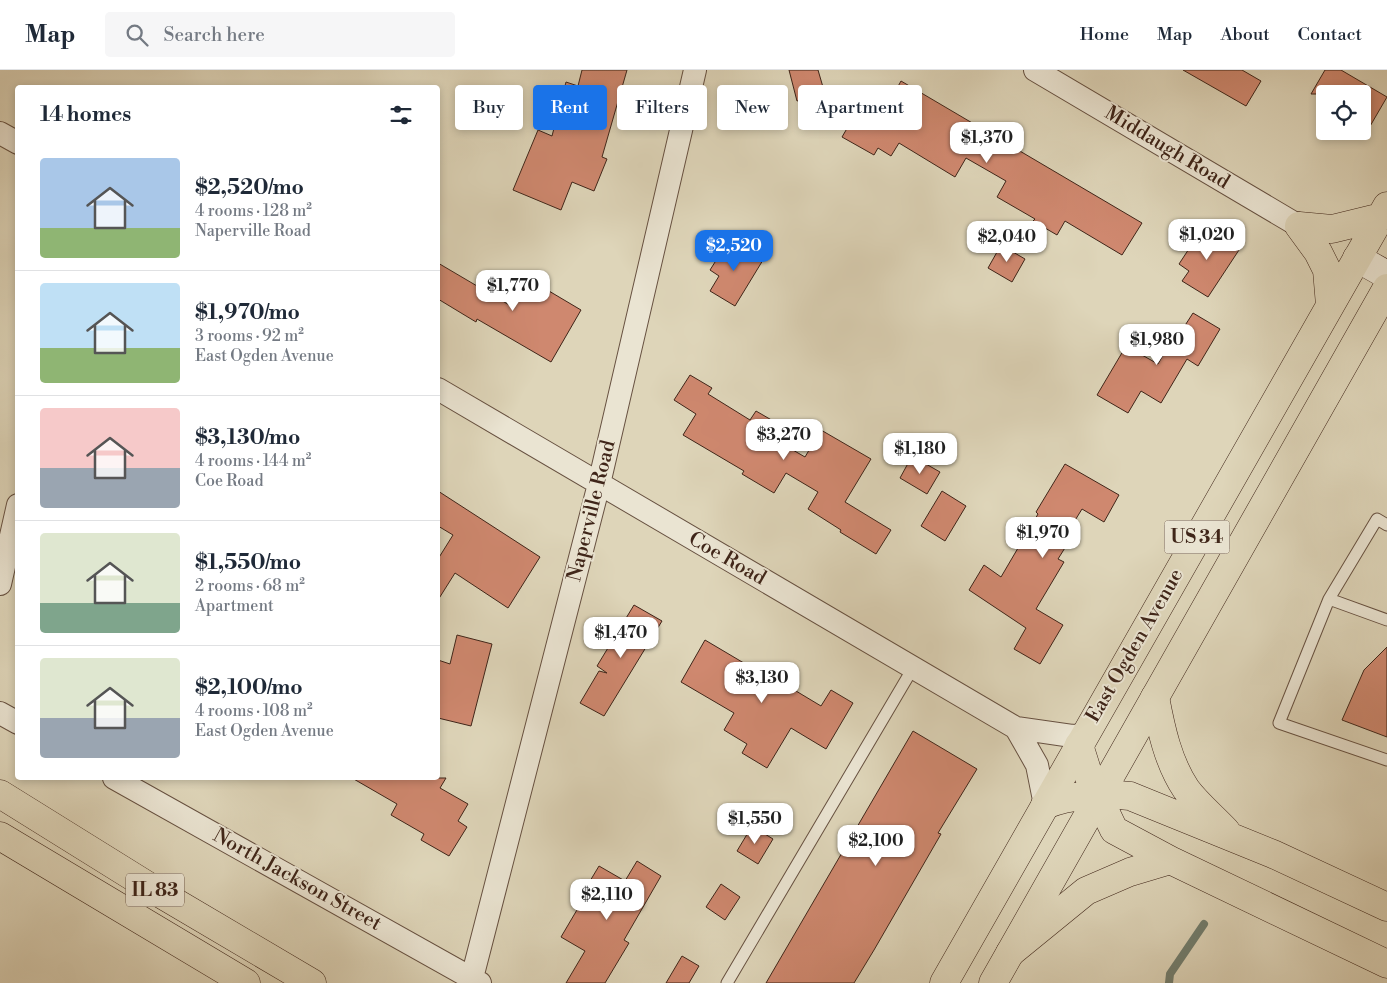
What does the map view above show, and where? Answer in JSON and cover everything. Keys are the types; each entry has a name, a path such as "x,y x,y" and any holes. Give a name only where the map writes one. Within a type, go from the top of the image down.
{"main road":[{"path":"1299,226 1332,229 1384,211"},
{"name":"East Ogden Avenue","path":"944,983 1384,211"},
{"path":"1299,226 1318,252 1327,270 1330,305"},
{"name":"US 34","path":"993,983 1387,288"},
{"path":"1155,697 1162,734 1186,790 1232,838"},
{"path":"1082,740 1090,780 1114,830 1170,860 1387,964"},
{"name":"IL 83","path":"0,794 156,891 312,983"},
{"path":"1045,805 1062,798 1113,794 1130,796 1273,854 1387,907"},
{"name":"IL 83","path":"0,836 246,983"},
{"path":"1010,953 1086,891 1130,872 1170,860"}],"street":[{"name":"Naperville Road","path":"476,980 599,484 695,70"},
{"name":"Middaugh Road","path":"1036,70 1299,226"},
{"path":"0,133 15,141"},
{"path":"1357,258 1387,275"},
{"name":"Coe Road","path":"440,390 1016,728 1072,736 1082,740"},
{"path":"0,584 15,518"},
{"path":"0,713 15,721"},
{"path":"1016,728 1037,765 1045,805"},
{"name":"North Jackson Street","path":"118,780 476,980"}],"lane":[{"path":"1387,525 1378,519 1330,599 1279,722 1387,760"},
{"path":"1330,599 1387,620"},
{"path":"727,983 913,668"}],"building":[{"path":"582,70 627,70 623,85 617,85 617,105 602,157 607,159 594,191 572,182 561,210 513,190 538,130 552,136 554,130 607,130 607,85 578,85"},
{"path":"789,70 818,70 822,85 798,85 797,101"},
{"path":"1183,70 1242,70 1261,81 1246,106"},
{"path":"1325,70 1341,70 1367,85 1316,85"},
{"path":"901,81 908,85 899,85"},
{"path":"1316,85 1316,94 1311,94"},
{"path":"1371,88 1387,97 1371,125"},
{"path":"922,93 1142,223 1122,255 1065,221 1057,235 1033,221 1035,219 997,197 1006,181 966,158 955,177 899,143 891,156 878,148 874,155 842,137 846,130 922,130"},
{"path":"1204,226 1239,250 1208,297 1182,281 1189,271 1179,264"},
{"path":"729,240 763,260 735,306 710,291 719,276 710,270"},
{"path":"1001,245 1025,259 1012,282 988,268"},
{"path":"440,264 511,306 527,278 581,310 551,362 477,319 476,322 440,300"},
{"path":"1193,313 1220,329 1198,366 1187,359 1161,403 1141,391 1128,413 1097,395 1126,346 1158,364 1180,325 1184,327"},
{"path":"690,375 712,388 708,394 750,420 756,411 775,422 767,435 805,457 821,430 871,459 845,502 891,530 876,554 840,532 841,530 808,509 818,492 786,473 774,493 742,474 744,471 683,435 696,414 674,400"},
{"path":"912,456 940,472 927,494 900,478"},
{"path":"1065,464 1119,495 1104,522 1082,509 1063,540 1068,543 1058,559 1064,562 1036,609 1063,625 1040,664 1014,649 1026,628 969,590 984,565 1001,577 1038,514 1036,512"},
{"path":"942,491 966,506 945,541 921,526"},
{"path":"440,492 540,557 508,608 455,573 440,597 440,556 453,535 440,527"},
{"path":"634,605 662,621 604,716 580,703 599,671 607,673 597,666"},
{"path":"457,635 492,644 471,726 440,718 440,661 450,664"},
{"path":"705,640 759,672 761,670 821,706 831,690 853,703 826,749 791,728 767,768 742,753 747,744 724,730 734,713 681,682"},
{"path":"1387,647 1387,737 1342,720 1364,670"},
{"path":"913,731 977,769 938,833 941,834 874,950 854,983 766,983"},
{"path":"440,778 446,778 440,788 468,804 458,821 467,827 449,856 421,840 424,834 391,815 397,804 355,780 440,780"},
{"path":"752,826 773,839 758,864 737,851"},
{"path":"637,861 661,876 624,940 629,943 605,983 566,983 585,951 561,937 584,898 581,896 599,866 625,881"},
{"path":"721,884 740,897 725,920 706,907"},
{"path":"682,956 699,966 689,983 666,983"}],"waterway":[{"path":"1169,983 1170,974 1204,924"}]}
